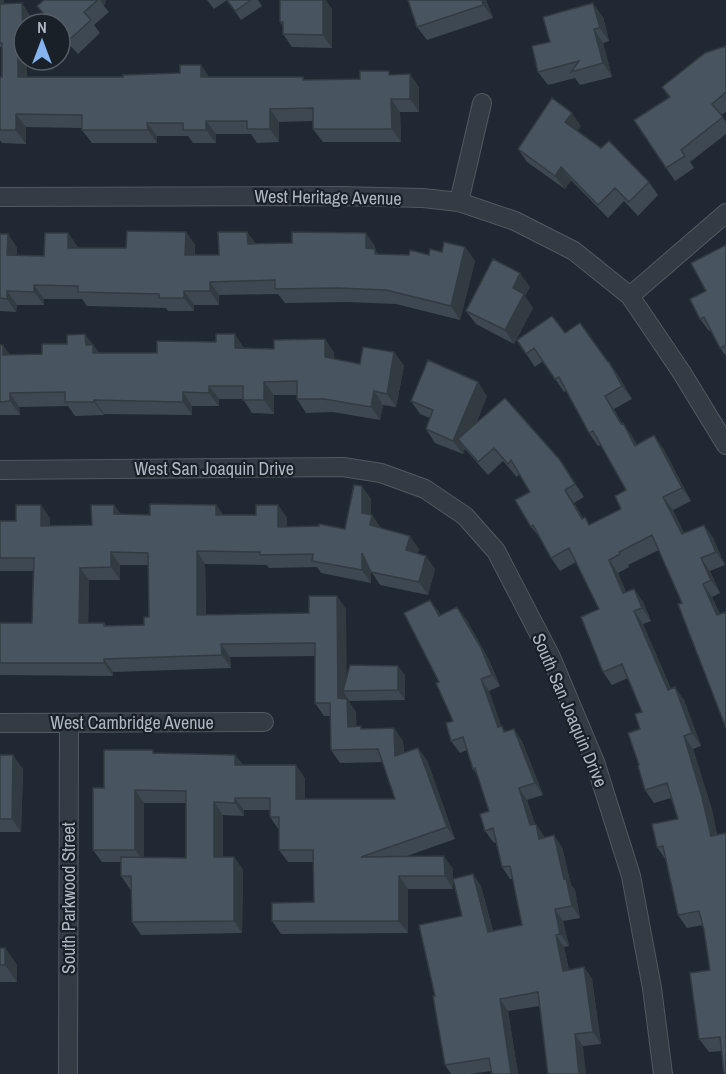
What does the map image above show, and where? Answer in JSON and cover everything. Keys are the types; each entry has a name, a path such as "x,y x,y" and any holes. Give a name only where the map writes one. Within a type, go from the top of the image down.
{"street":[{"path":"459,202 482,103"},
{"name":"West Heritage Avenue","path":"0,197 340,196 423,198 459,202 515,221 574,251 630,296 682,373 726,445"},
{"path":"630,296 726,213"},
{"name":"West San Joaquin Drive","path":"0,470 343,467 381,473 425,489"},
{"name":"South San Joaquin Drive","path":"425,489 465,516 496,551 550,657 595,762 631,876 652,988 663,1074"},
{"name":"West Cambridge Avenue","path":"0,723 264,722"},
{"name":"South Parkwood Street","path":"68,1074 69,723"}],"building":[{"path":"44,0 98,0 84,12 91,20 72,37 72,12 42,12 37,6"},
{"path":"227,0 251,0 235,11"},
{"path":"280,0 323,0 323,35 283,34 283,22 280,22"},
{"path":"408,0 482,0 483,5 417,27"},
{"path":"22,3 22,12 12,12 12,72 18,72 18,77 123,77 123,75 180,73 180,65 201,65 201,77 303,77 303,80 360,79 360,71 389,71 389,75 410,74 410,99 391,99 392,129 313,129 313,108 270,109 270,129 247,129 247,121 206,121 206,130 183,130 183,123 147,123 148,130 82,130 82,115 16,114 16,130 0,130 2,43 0,43 0,4"},
{"path":"593,3 600,28 594,29 603,63 571,72 579,61 538,72 532,46 550,42 543,17"},
{"path":"726,46 726,92 712,104 723,117 681,150 685,156 666,168 634,120 670,97 662,87 705,53"},
{"path":"552,98 572,113 565,122 601,148 609,141 649,182 629,202 615,188 598,205 561,167 555,176 518,149"},
{"path":"127,231 186,232 185,255 219,255 218,232 247,232 248,244 292,243 292,232 366,233 366,248 375,249 375,254 409,255 410,250 429,255 430,249 442,252 444,242 465,247 451,306 386,290 275,289 275,280 210,282 210,291 184,291 184,298 159,298 159,294 78,292 78,286 34,285 34,292 7,291 7,299 0,298 0,234 8,234 7,255 44,256 45,233 68,233 68,248 126,248"},
{"path":"726,245 726,345 720,348 704,317 700,319 690,299 706,291 691,263"},
{"path":"493,259 520,273 513,288 524,294 505,330 466,311"},
{"path":"552,316 565,333 580,323 609,362 622,386 605,396 621,424 623,423 635,446 654,435 682,488 663,497 682,534 704,525 716,552 701,558 711,580 703,584 717,615 726,612 726,728 678,604 682,603 652,535 619,552 620,554 609,560 623,593 634,589 642,608 634,611 668,690 675,687 692,733 684,736 711,836 726,833 726,1074 724,1074 720,1037 699,1039 690,973 710,970 699,911 678,915 663,846 657,847 652,824 678,819 667,783 645,790 628,733 640,729 635,714 642,712 622,664 603,672 581,617 599,609 569,548 551,558 533,525 531,527 515,500 530,492 511,460 508,464 494,448 478,462 458,439 505,398 560,460 575,484 565,490 582,519 585,517 589,525 621,509 615,496 626,490 593,431 589,433 559,377 555,379 534,348 526,354 517,340"},
{"path":"85,334 86,345 93,345 93,353 157,353 157,341 216,342 216,334 235,334 235,348 274,349 274,340 325,339 325,357 360,364 363,347 394,352 387,394 374,391 371,407 324,399 297,399 297,381 264,382 264,400 243,400 243,386 209,386 209,393 183,392 183,402 94,400 94,402 65,402 65,392 10,393 10,401 0,402 0,345 3,345 3,355 42,354 42,344 67,344 67,335"},
{"path":"428,360 478,382 453,441 426,429 433,410 411,401"},
{"path":"354,485 362,486 362,513 372,515 370,525 410,536 406,550 426,556 419,582 371,572 362,553 362,570 312,561 313,554 260,555 260,552 197,551 197,615 309,613 309,596 337,596 338,698 347,699 348,727 394,728 395,756 418,748 447,827 361,857 444,856 445,876 399,876 399,921 272,921 272,903 314,902 313,850 279,850 279,817 270,817 270,798 235,798 235,803 214,802 214,857 234,857 234,921 132,922 131,876 121,876 121,857 186,858 186,791 135,790 135,850 93,850 93,788 104,788 104,750 153,750 153,753 235,755 235,765 296,765 296,799 395,799 378,749 331,750 330,703 315,703 315,643 221,644 222,655 104,659 104,663 0,663 0,623 32,623 34,558 0,558 0,521 16,521 16,505 41,505 41,526 92,525 91,505 114,505 114,514 150,515 150,504 216,505 216,515 256,515 256,505 278,505 278,527 319,526 319,524 345,529","holes":["111,552 148,553 149,617 144,617 144,625 104,626 104,623 79,623 80,568 111,567"]},
{"path":"430,600 439,616 457,607 481,648 492,675 481,679 498,727 502,726 504,732 514,729 535,783 519,788 530,825 536,824 539,839 554,835 572,906 555,909 560,934 556,935 563,971 584,967 593,1032 575,1034 579,1074 548,1074 538,992 500,999 511,1074 492,1074 489,1058 445,1065 433,996 435,996 419,925 462,916 453,879 473,874 488,932 522,925 510,866 502,867 493,828 485,831 480,814 489,811 475,768 473,769 463,737 451,741 446,723 453,721 436,683 439,682 404,613"},
{"path":"350,665 398,666 398,690 343,691"},
{"path":"0,755 13,755 12,819 0,819"},
{"path":"0,948 5,948 5,965 0,965"}]}
